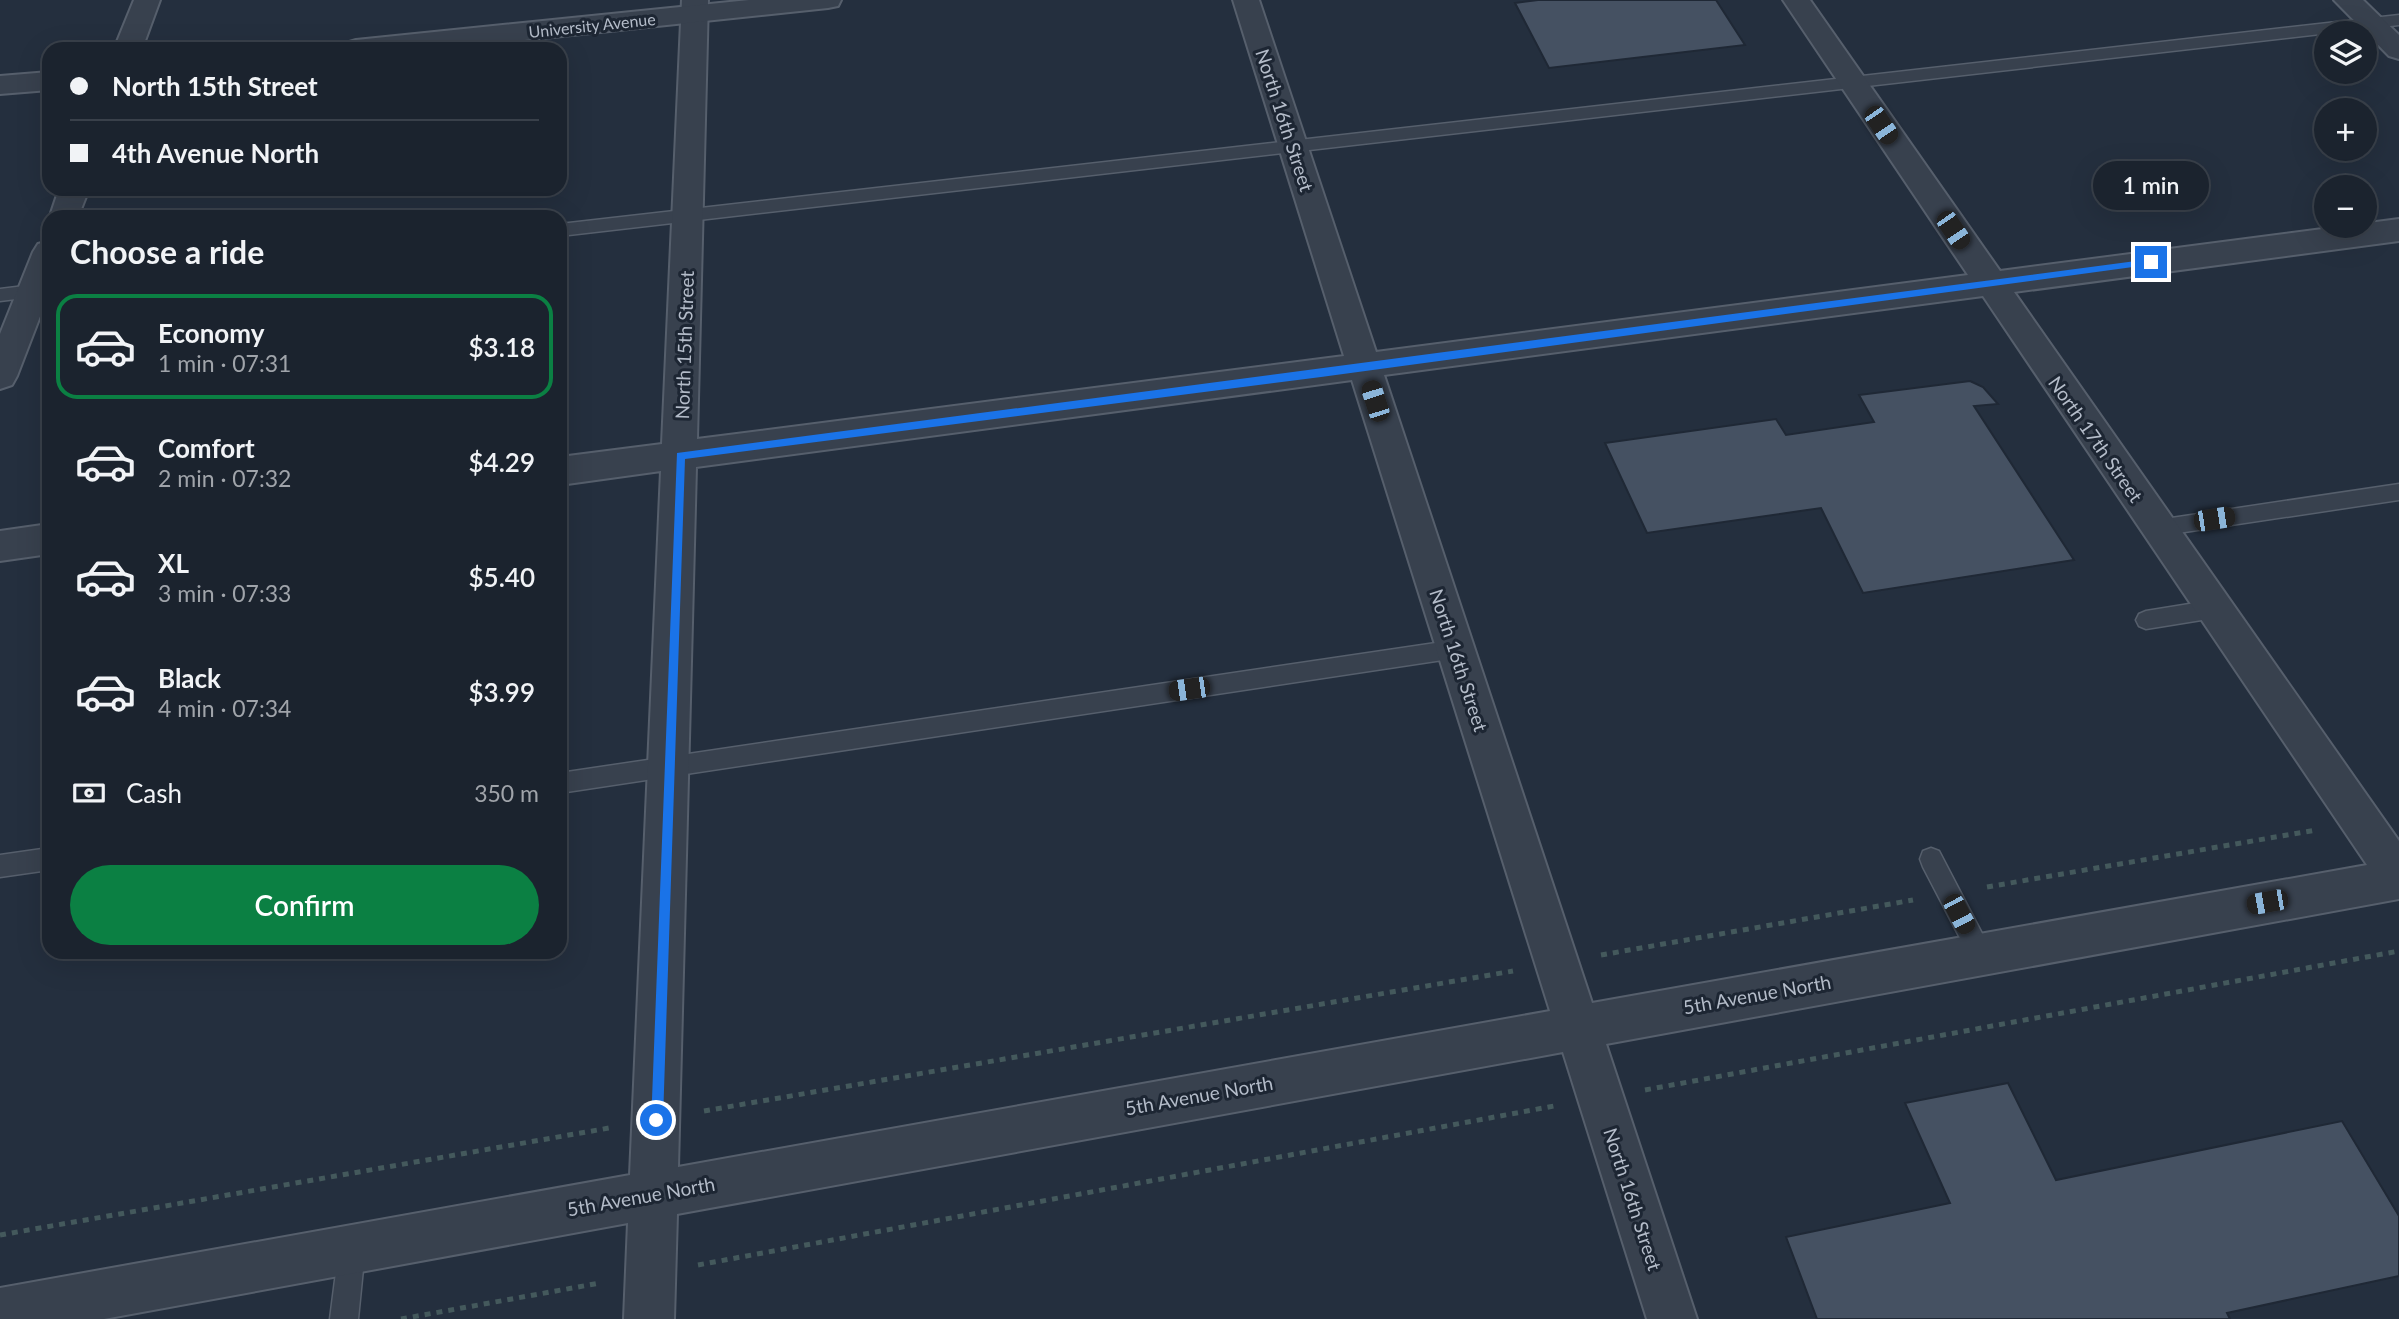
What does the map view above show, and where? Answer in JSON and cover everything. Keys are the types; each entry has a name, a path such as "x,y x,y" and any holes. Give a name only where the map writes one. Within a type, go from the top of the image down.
{"street":[{"path":"131,42 147,0"},
{"name":"University Avenue","path":"412,42 695,7 828,0"},
{"name":"North 16th Street","path":"1247,0 1672,1319"},
{"name":"North 17th Street","path":"1796,0 2399,877"},
{"path":"2347,0 2370,21"},
{"name":"North 15th Street","path":"649,1319 695,7"},
{"path":"2377,28 2399,50"},
{"path":"0,86 42,81"},
{"path":"567,470 1364,368 2399,230"},
{"path":"0,376 41,290"},
{"path":"0,546 42,540"},
{"name":"5th Avenue North","path":"0,1313 2399,877"}],"lane":[{"path":"2377,22 2399,20"},
{"path":"567,229 2314,30"},
{"path":"0,295 41,290"},
{"path":"2158,528 2399,492"},
{"path":"2146,620 2214,609"},
{"path":"567,782 1456,649"},
{"path":"1931,859 1980,953"},
{"path":"0,866 42,860"},
{"path":"344,1319 352,1249"}],"path":[{"path":"0,1235 2362,822"},
{"path":"401,1319 2399,951"}],"building":[{"path":"1538,0 1716,0 1745,45 1549,68 1515,3"},
{"path":"1970,381 1983,387 1998,404 1974,406 2074,560 1863,593 1821,508 1647,533 1605,443 1776,419 1786,435 1874,422 1859,395"},
{"path":"2008,1083 2056,1180 2342,1121 2399,1216 2399,1276 2227,1313 2230,1319 1817,1319 1786,1237 1950,1203 1905,1103"}],"route":[{"path":"656,1120 680,456 1321,374 2151,262"}]}
